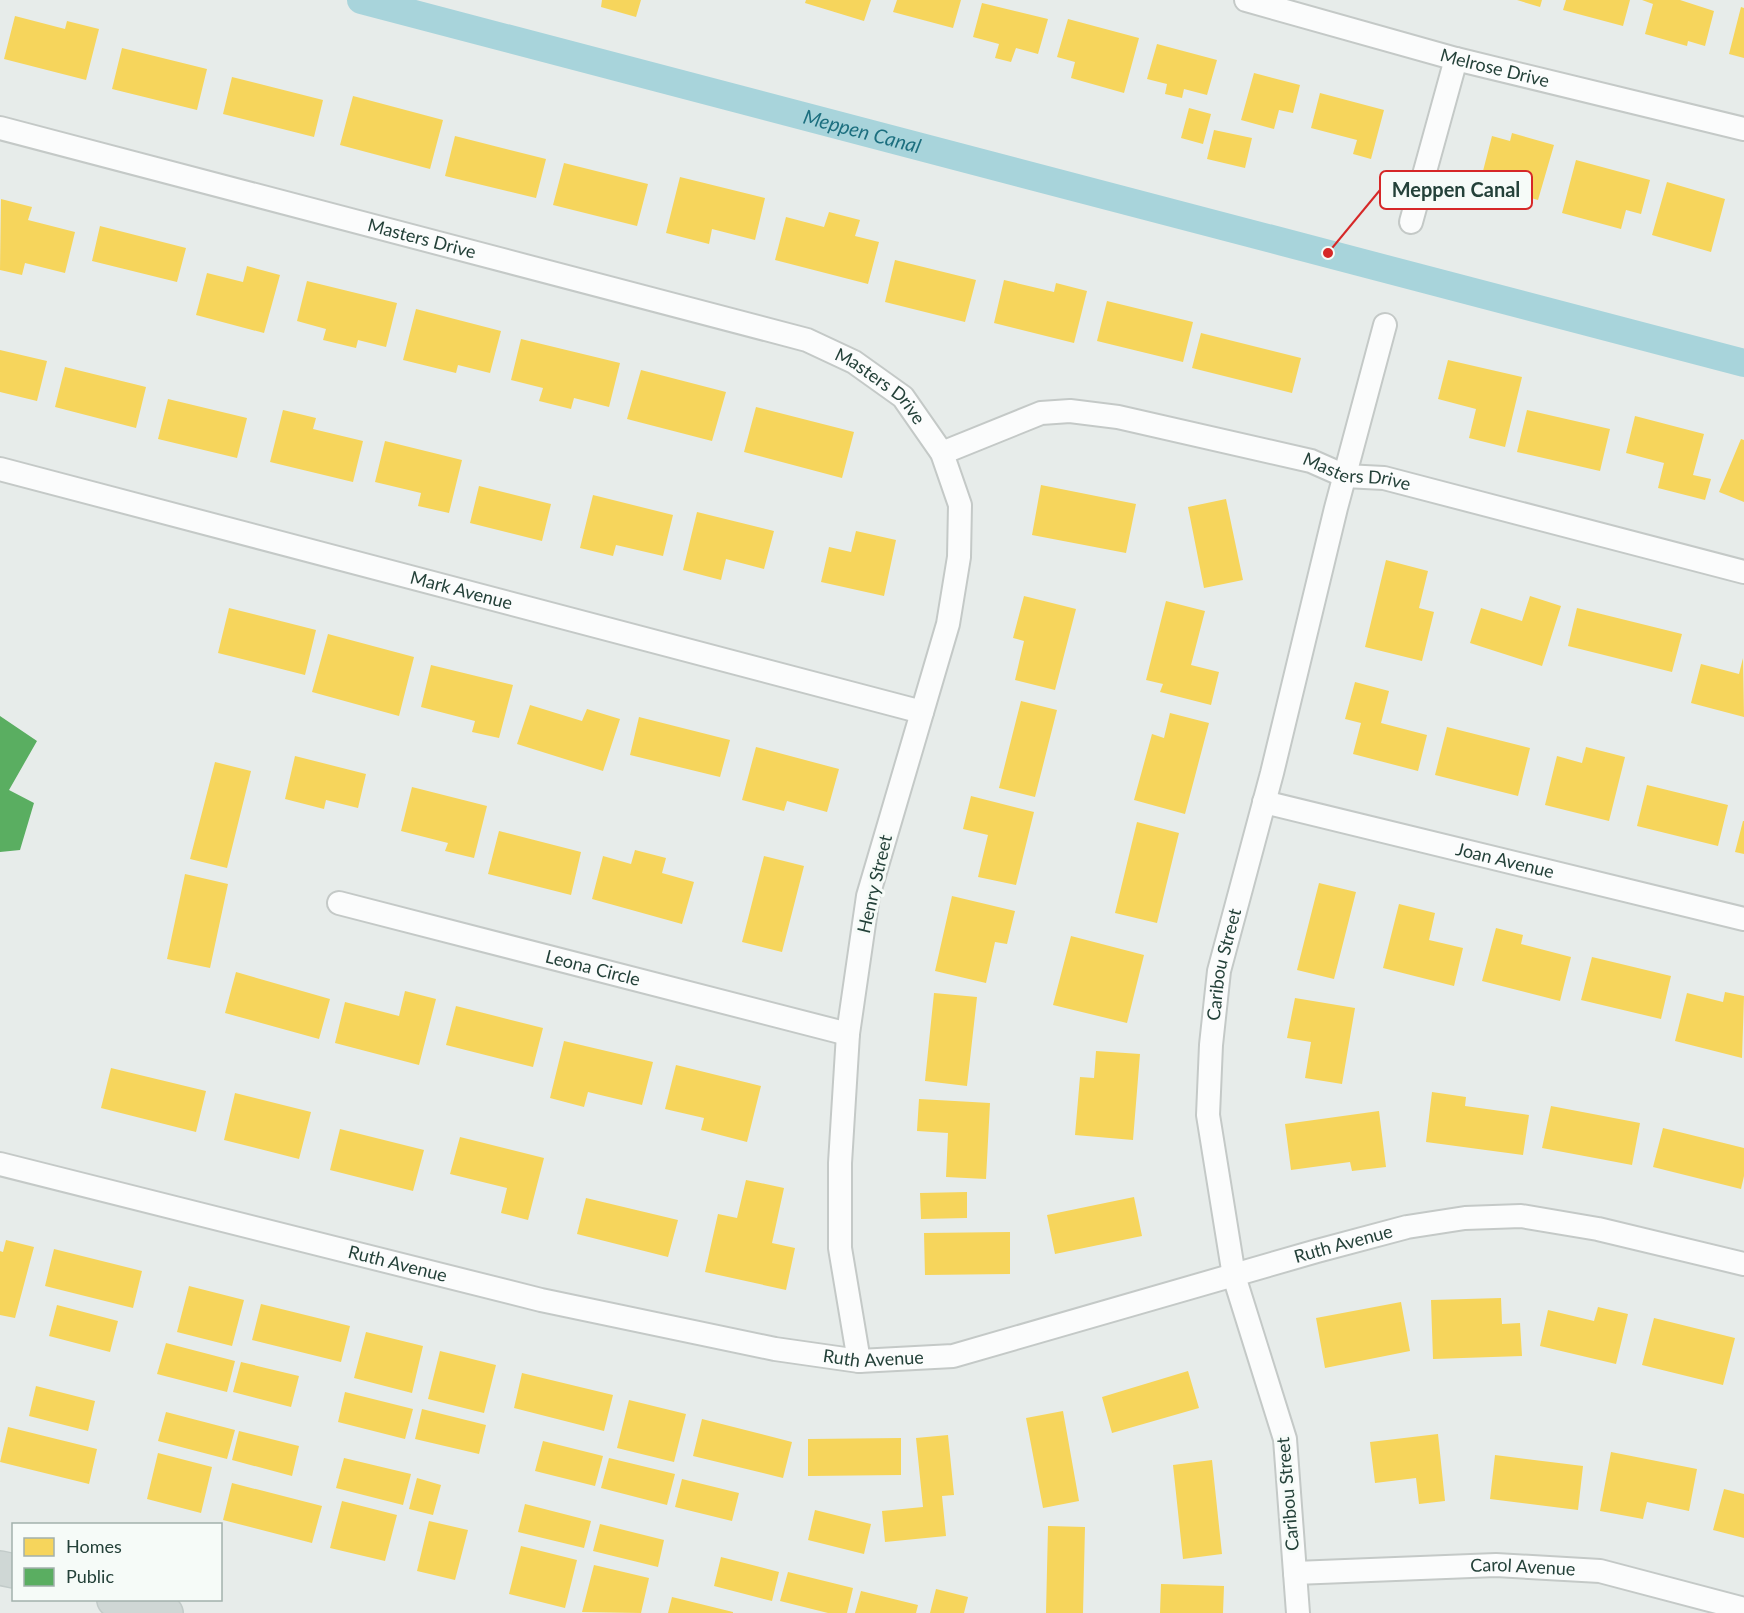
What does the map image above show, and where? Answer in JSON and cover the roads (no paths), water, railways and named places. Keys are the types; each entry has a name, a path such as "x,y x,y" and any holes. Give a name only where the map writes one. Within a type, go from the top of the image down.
{"main road":[{"path":"121,1601 166,1613"}],"street":[{"name":"Melrose Drive","path":"1246,0 1456,59 1744,129"},
{"path":"1411,222 1456,59"},
{"name":"Masters Drive","path":"0,128 807,340 854,362 903,397 942,453 1041,413 1070,411 1118,417 1311,460 1345,476 1384,478 1744,572"},
{"name":"Caribou Street","path":"1298,1613 1285,1438 1234,1276 1208,1115 1211,1045 1219,971 1385,325"},
{"name":"Henry Street","path":"860,1361 840,1248 840,1164 848,1034 868,896 948,624 959,557 960,505 942,453"},
{"name":"Mark Avenue","path":"0,469 922,712"},
{"name":"Joan Avenue","path":"1264,802 1744,919"},
{"name":"Leona Circle","path":"339,903 848,1034"},
{"name":"Ruth Avenue","path":"0,1164 541,1300 775,1349 860,1361 953,1356 1317,1251 1407,1227 1465,1218 1521,1216 1598,1229 1744,1264"},
{"name":"Carol Avenue","path":"1295,1573 1496,1565 1600,1571 1744,1609"}],"waterway":[{"name":"Meppen Canal","path":"361,0 1744,363"}],"place":[{"name":"Meppen Canal","path":"1328,253"}]}
